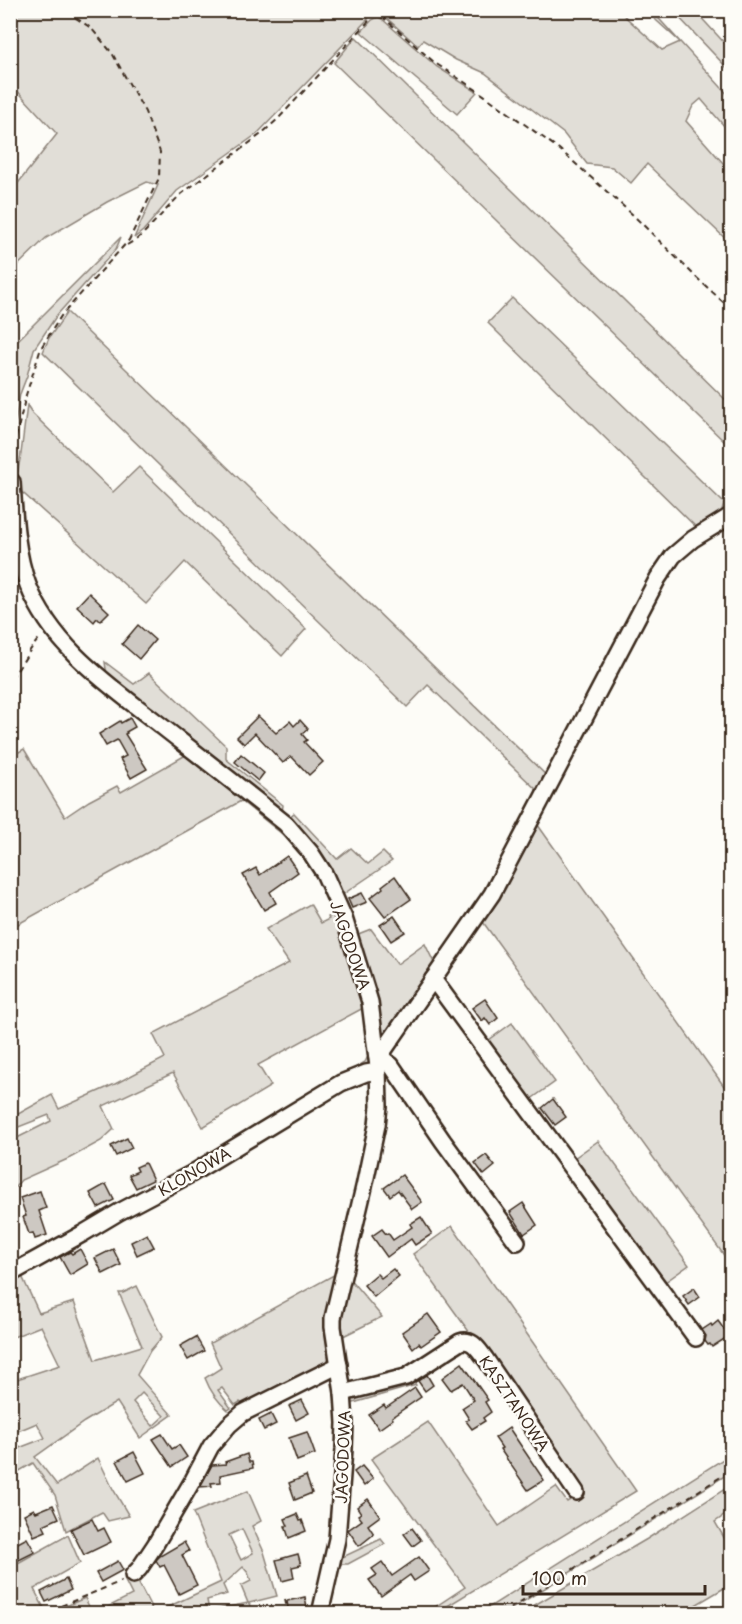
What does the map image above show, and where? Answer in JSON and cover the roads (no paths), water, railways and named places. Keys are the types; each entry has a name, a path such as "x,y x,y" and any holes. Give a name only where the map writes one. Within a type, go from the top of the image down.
{"street":[{"name":"JAGODOWA","path":"12,482 22,567 33,596 51,628 90,669 286,824 324,873 348,929 369,995 378,1061 379,1106 364,1187 333,1318 343,1393 345,1449 337,1539 320,1614"},
{"path":"517,1242 391,1065 378,1061 492,894 658,578 673,556 693,539 732,515"},
{"path":"433,979 696,1338"},
{"name":"KLONOWA","path":"10,1274 191,1174 341,1083 366,1073 378,1061"},
{"name":"KASZTANOWA","path":"343,1393 406,1377 460,1342 470,1342 485,1358 576,1492"},
{"path":"133,1575 155,1545 211,1446 229,1425 243,1413 339,1365"}]}
